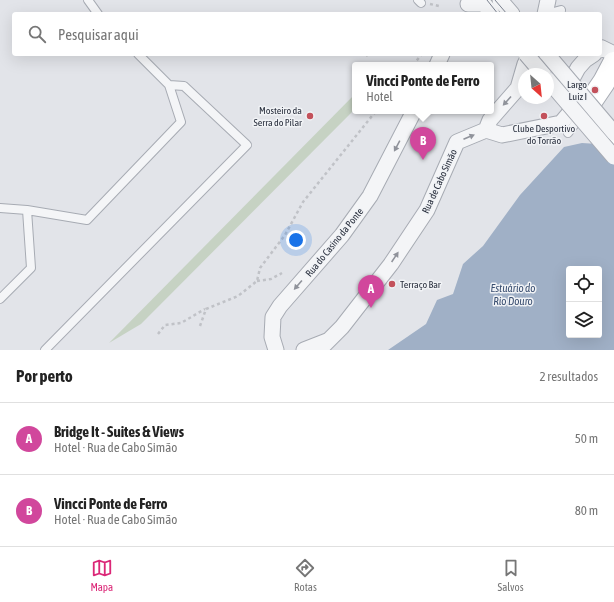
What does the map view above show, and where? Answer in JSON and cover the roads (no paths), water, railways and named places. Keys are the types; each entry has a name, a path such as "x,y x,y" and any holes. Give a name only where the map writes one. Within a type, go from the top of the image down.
{"main road":[{"path":"614,63 609,82 589,115 614,145"}],"street":[{"path":"500,0 510,12"},
{"path":"546,12 548,0"},
{"path":"466,6 488,9"},
{"path":"602,48 614,54"},
{"path":"528,56 538,68"},
{"path":"529,56 518,88 490,120 486,130 502,135 561,123 572,110 572,79 578,68 591,56"},
{"path":"549,56 614,133"},
{"path":"554,87 614,158"},
{"name":"Rua do Casino da Ponte","path":"276,350 272,338 273,317 280,306 342,235 370,196 412,114"},
{"name":"Rua de Cabo Simão","path":"323,346 342,327 386,270 427,210 457,142 486,130"},
{"path":"304,350 323,346"}],"lane":[{"path":"88,0 97,12"},
{"path":"553,12 560,10"},
{"path":"0,208 27,210 87,220 181,122 169,85 140,56"},
{"path":"45,350 247,145 184,86 169,85"},
{"path":"568,133 589,115"},
{"path":"0,299 31,268 27,210"}],"water":[{"name":"Estuário do Rio Douro","path":"582,143 614,145 614,350 388,350 426,324 437,300 453,294 463,264 483,246 520,195 564,147"}],"tram line":[{"path":"487,0 496,12"},
{"path":"495,0 505,12"},
{"path":"534,56 614,150"},
{"path":"543,56 614,139"}],"place":[{"name":"Largo Luiz I","path":"595,90"},
{"name":"Mosteiro da Serra do Pilar","path":"310,116"},
{"name":"Clube Desportivo do Torrão","path":"544,116"},
{"name":"Vincci Ponte de Ferro","path":"423,160"},
{"name":"Terraço Bar","path":"392,284"},
{"name":"Bridge It - Suites & Views","path":"371,308"}]}
